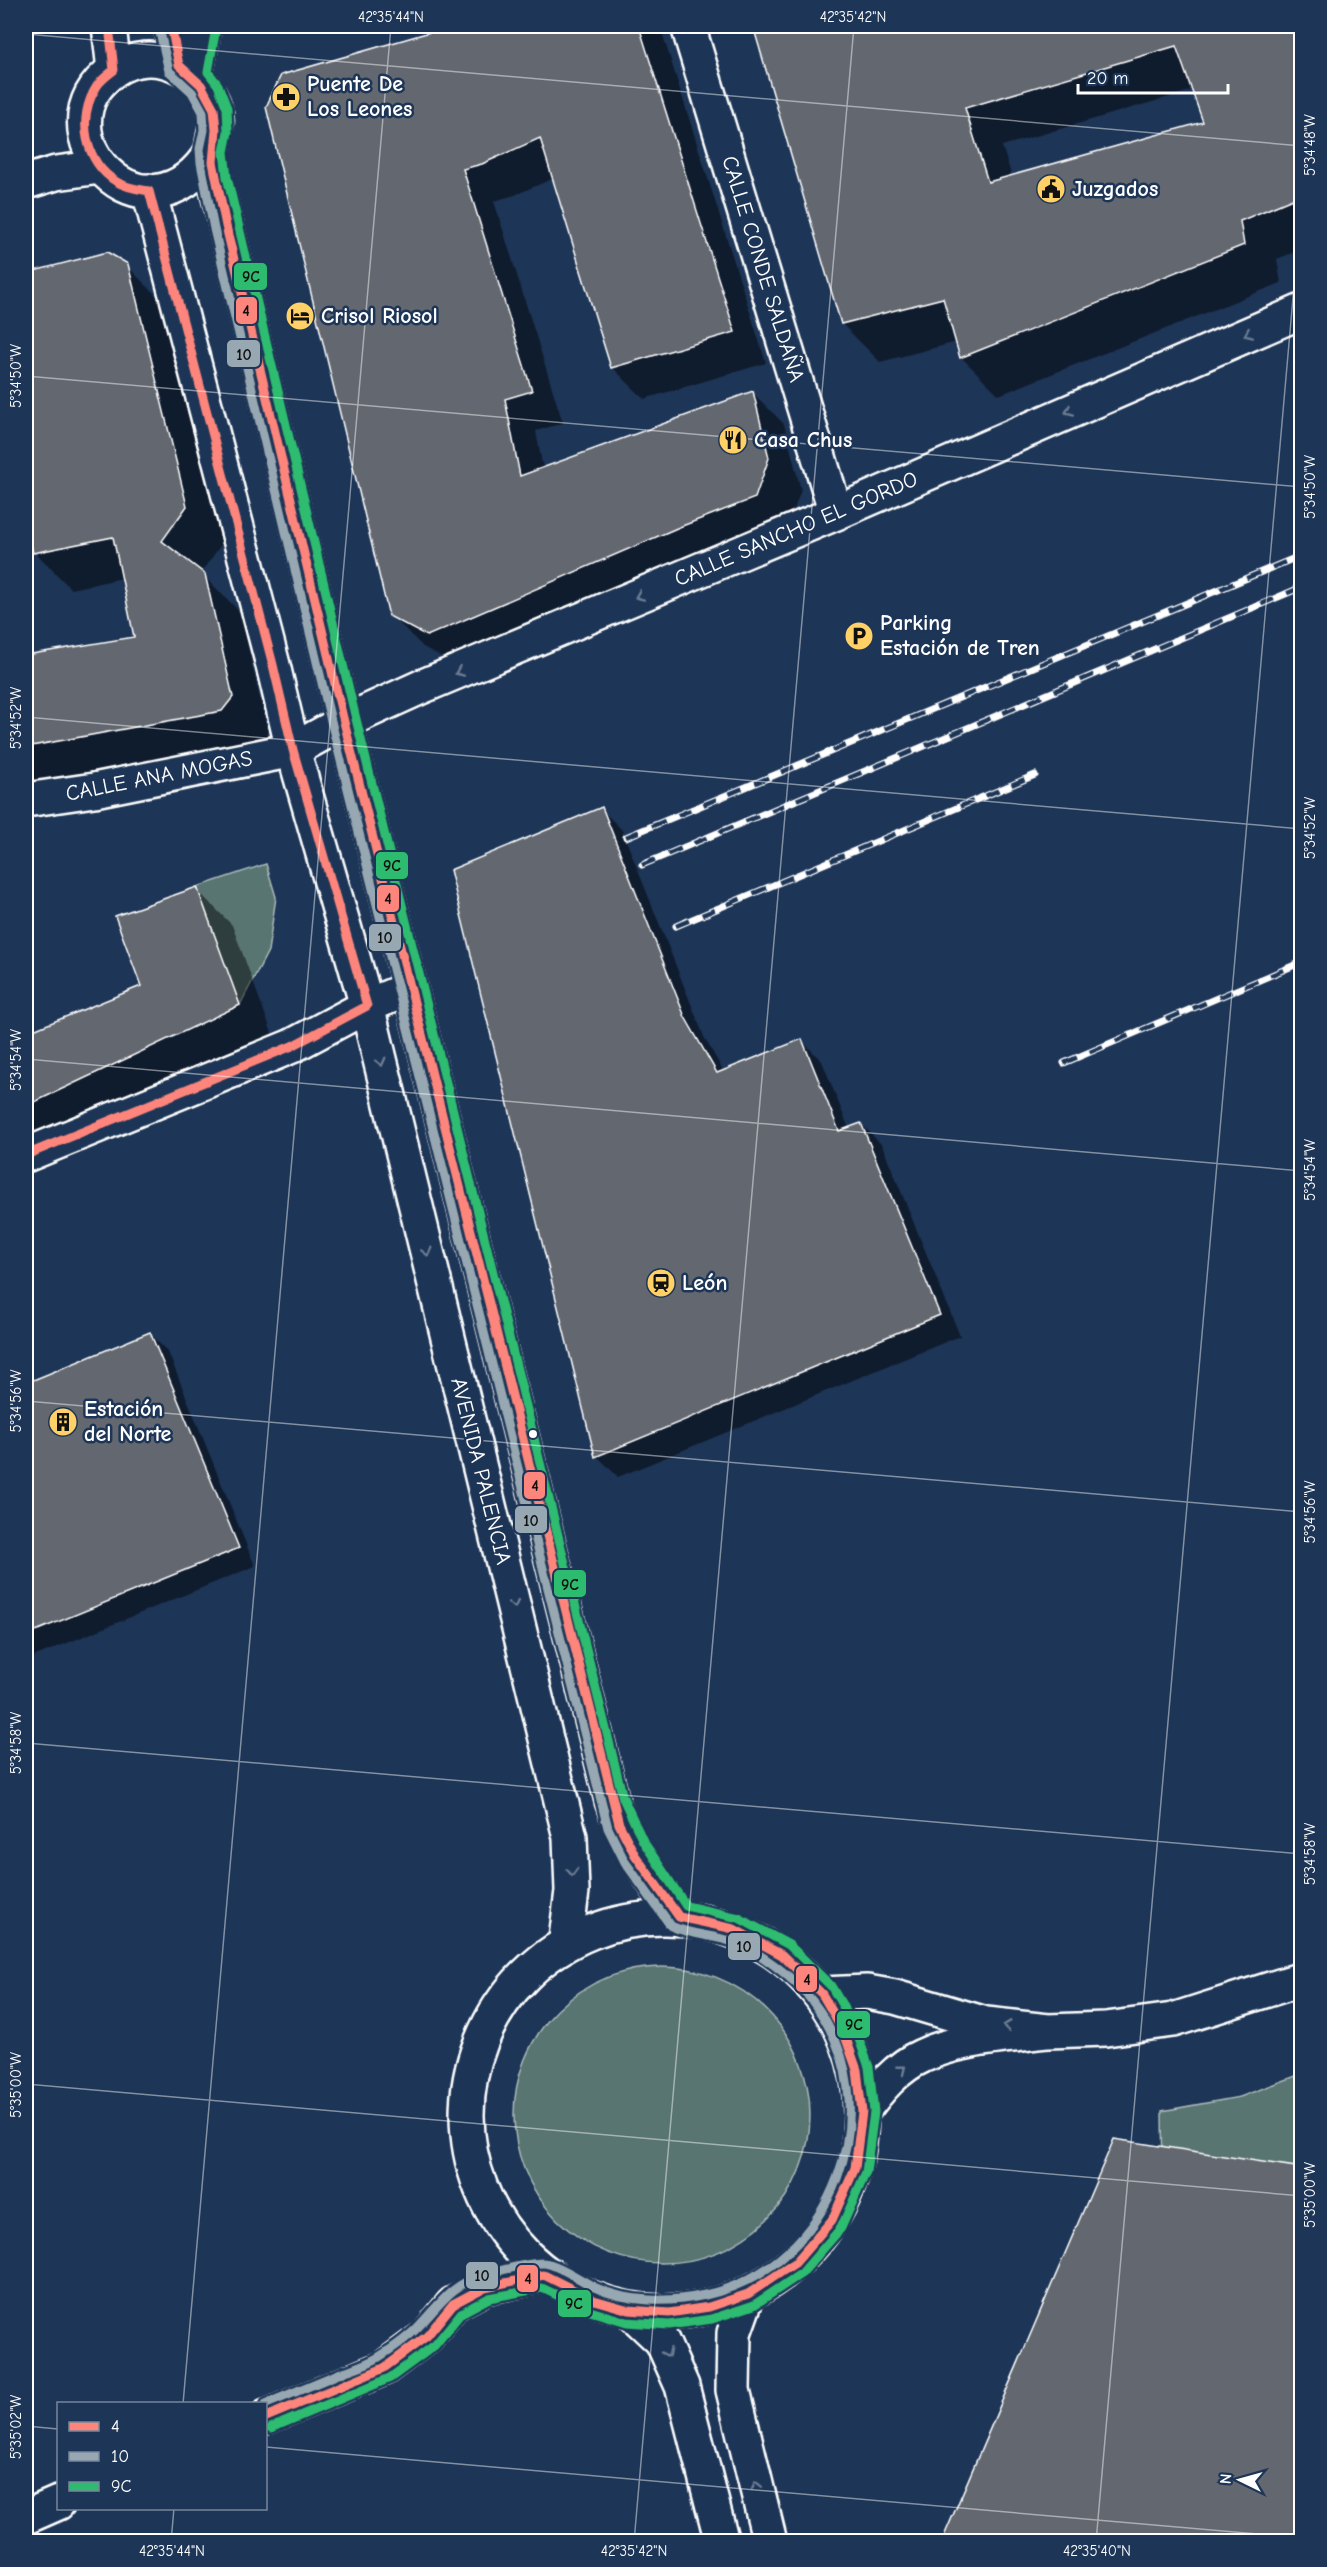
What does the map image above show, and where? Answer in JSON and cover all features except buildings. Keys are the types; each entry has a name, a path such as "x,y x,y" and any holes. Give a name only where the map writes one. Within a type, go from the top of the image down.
{"main road":[{"path":"109,26 114,70"},
{"path":"171,26 187,70"},
{"path":"187,70 204,26"},
{"name":"CALLE CONDE SALDAÑA","path":"688,26 836,513"},
{"path":"212,151 201,168 187,180 169,189 149,191 130,188 114,180 100,167 89,148 84,126 88,105 98,85 114,70 129,62 145,59 162,60 187,70 208,91 215,110 216,131 212,151 222,207 344,723 612,1801 619,1824 635,1855 679,1917"},
{"path":"26,182 56,173 100,167"},
{"path":"149,191 273,664 293,750"},
{"name":"CALLE SANCHO EL GORDO","path":"293,750 421,687 836,513 1302,311"},
{"name":"CALLE ANA MOGAS","path":"26,800 94,790 293,750"},
{"name":"AVENIDA PALENCIA","path":"293,750 367,1006 570,1837 572,1891 566,1939"},
{"path":"26,1155 292,1046 367,1006 410,988"},
{"path":"679,1917 734,1929 744,1934 782,1955 822,1994 843,2030 857,2070 862,2112 855,2168 832,2220 795,2263 748,2294 709,2307 669,2313 629,2310 594,2300 544,2275 521,2254 497,2220 475,2169 467,2114 475,2058 498,2007 535,1965 566,1939 630,1919 679,1917"},
{"path":"862,2112 875,2094 894,2075 924,2055 978,2040 1048,2031 1106,2029 1173,2020 1302,1979"},
{"path":"822,1994 867,1992 895,1997 986,2024 1048,2031"},
{"path":"267,2417 384,2368 427,2336 453,2304 484,2287 544,2275"},
{"path":"748,2294 734,2333 733,2390 770,2541"},
{"path":"629,2310 662,2342 682,2386 722,2541"},
{"path":"26,2517 57,2503"}],"green space":[{"path":"266,864 276,897 268,951 240,1005 197,887"},
{"path":"662,1967 691,1970 719,1978 744,1992 767,2010 785,2033 799,2058 807,2086 810,2115 807,2144 799,2172 785,2197 767,2220 744,2238 719,2252 691,2260 662,2263 633,2260 605,2252 580,2238 557,2220 539,2197 525,2172 517,2144 514,2115 517,2086 525,2058 539,2033 557,2010 580,1992 605,1978 633,1970"},
{"path":"1301,2074 1301,2206 1163,2184 1162,2111 1240,2097"}],"railway":[{"path":"626,837 1302,555"},
{"path":"642,865 1302,587"},
{"path":"676,926 1035,775"},
{"path":"1064,1063 1302,962"}],"transit line":[{"name":"4","path":"26,1155 292,1046 367,1006 293,750 273,665 149,191 125,186 106,174 91,152 87,139 87,112 91,99 99,84 114,70 109,26"},
{"name":"4","path":"171,26 179,65 201,85 214,109 216,130 213,162 226,226 344,722 619,1824 635,1855 679,1917 734,1929 782,1955 822,1994 843,2030 857,2070 862,2112 855,2168 832,2220 795,2263 748,2294 709,2307 669,2313 629,2310 594,2300 544,2275 485,2287 453,2304 427,2336 384,2368 267,2417"},
{"name":"10","path":"159,28 169,71 192,92 203,112 201,163 214,229 332,725 608,1828 625,1862 671,1926 726,1940 749,1949 762,1956 796,1983 813,2002 837,2044 848,2088 848,2133 837,2177 817,2218 788,2252 750,2279 692,2298 649,2300 607,2292 562,2269 543,2263 483,2275 455,2289 411,2334 379,2357 267,2404"},
{"name":"9C","path":"216,28 208,72 218,85 227,108 228,132 224,152 227,177 356,719 623,1798 643,1841 686,1906 739,1918 789,1945 831,1986 854,2025 869,2067 874,2112 866,2172 841,2228 802,2273 754,2305 712,2319 669,2325 627,2322 590,2311 542,2288 489,2298 461,2313 435,2345 390,2378 271,2428"}],"place":[{"name":"Puente De Los Leones","path":"286,97"},
{"name":"Juzgados","path":"1051,189"},
{"name":"Crisol Riosol","path":"300,316"},
{"name":"Casa Chus","path":"733,440"},
{"name":"Parking Estación de Tren","path":"859,636"},
{"name":"León","path":"661,1283"},
{"name":"Estación del Norte","path":"63,1422"}]}
